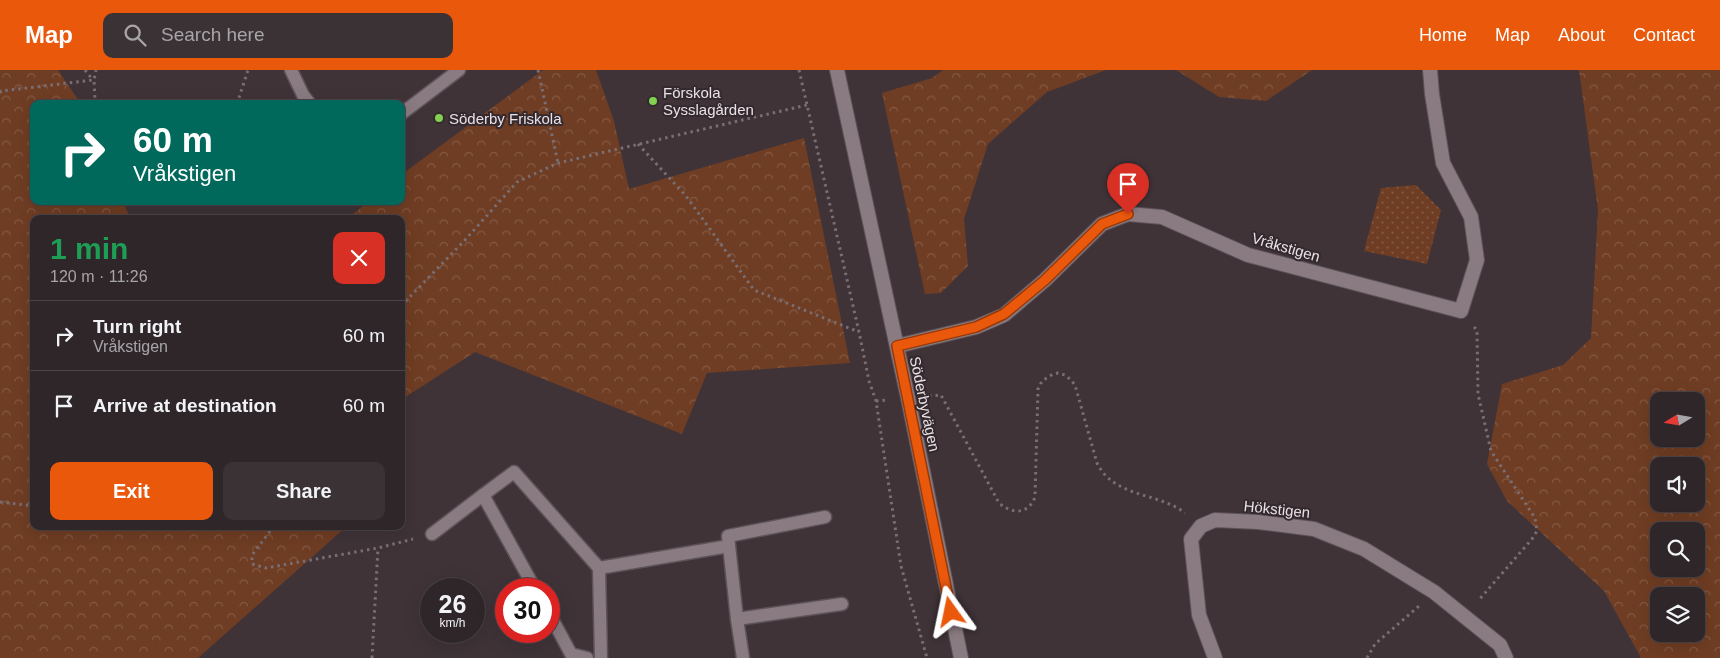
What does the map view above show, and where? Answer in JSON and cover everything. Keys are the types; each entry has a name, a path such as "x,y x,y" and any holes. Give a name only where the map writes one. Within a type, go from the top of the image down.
{"street":[{"name":"Söderbyvägen","path":"837,70 908,398 961,658"},
{"path":"1430,70 1443,163 1471,217 1476,260 1462,311"},
{"name":"Vråkstigen","path":"897,346 976,327 1004,314 1045,280 1102,224 1128,214 1162,217 1248,255 1462,311"},
{"name":"Hökstigen","path":"1201,526 1215,520 1258,522 1314,529 1364,549 1434,592 1500,645 1506,658"},
{"path":"1201,526 1191,540 1199,614 1215,658"}],"lane":[{"path":"291,70 307,100"},
{"path":"405,111 459,70"},
{"path":"432,534 514,472 599,568 601,658"},
{"path":"483,496 529,578"},
{"path":"743,658 728,536 825,517"},
{"path":"599,568 729,546"},
{"path":"737,619 842,604"},
{"path":"560,634 571,654 587,658"}],"path":[{"path":"85,70 94,80"},
{"path":"95,100 94,80 96,70"},
{"path":"238,100 248,70"},
{"path":"538,70 558,163"},
{"path":"799,70 869,381 876,401 901,566 927,658"},
{"path":"0,93 1,91 94,80"},
{"path":"405,302 465,240 517,182 558,163 807,105"},
{"path":"637,144 686,196 754,290 859,332"},
{"path":"1462,311 1477,330 1478,394 1490,450 1533,514 1537,527 1532,539 1464,617"},
{"path":"876,401 942,395 999,503 1008,510 1019,511 1029,506 1033,502 1034,497 1038,389 1042,381 1047,377 1058,373 1065,375 1075,385 1102,472 1119,486 1177,507 1201,526"},
{"path":"0,502 30,506"},
{"path":"271,530 252,555 252,564 266,568 378,548 432,534"},
{"path":"372,658 378,548"},
{"path":"1367,658 1375,644 1434,592"}],"green space":[{"path":"0,70 58,70 78,100 30,100 30,205 125,205 128,215 30,215 30,530 342,530 198,658 0,658"},
{"path":"543,70 596,70 614,121 629,189 804,138 850,363 707,373 682,434 475,352 405,397 405,215 352,215 364,205 405,205 405,172"},
{"path":"943,70 1106,70 1047,92 988,144 964,219 968,266 941,293 925,294 882,93 932,78"},
{"path":"1176,70 1312,70 1266,101 1219,97"},
{"path":"1579,70 1720,70 1720,658 1641,658 1604,591 1507,501 1487,464 1502,384 1563,365 1591,338 1598,210"},
{"path":"1416,185 1441,210 1427,264 1364,251 1381,188"}],"place":[{"name":"Förskola Sysslagården","path":"653,101"},
{"name":"Söderby Friskola","path":"439,118"}],"route":[{"path":"951,612 897,346 976,327 1004,314 1045,280 1102,224 1128,214"}]}
